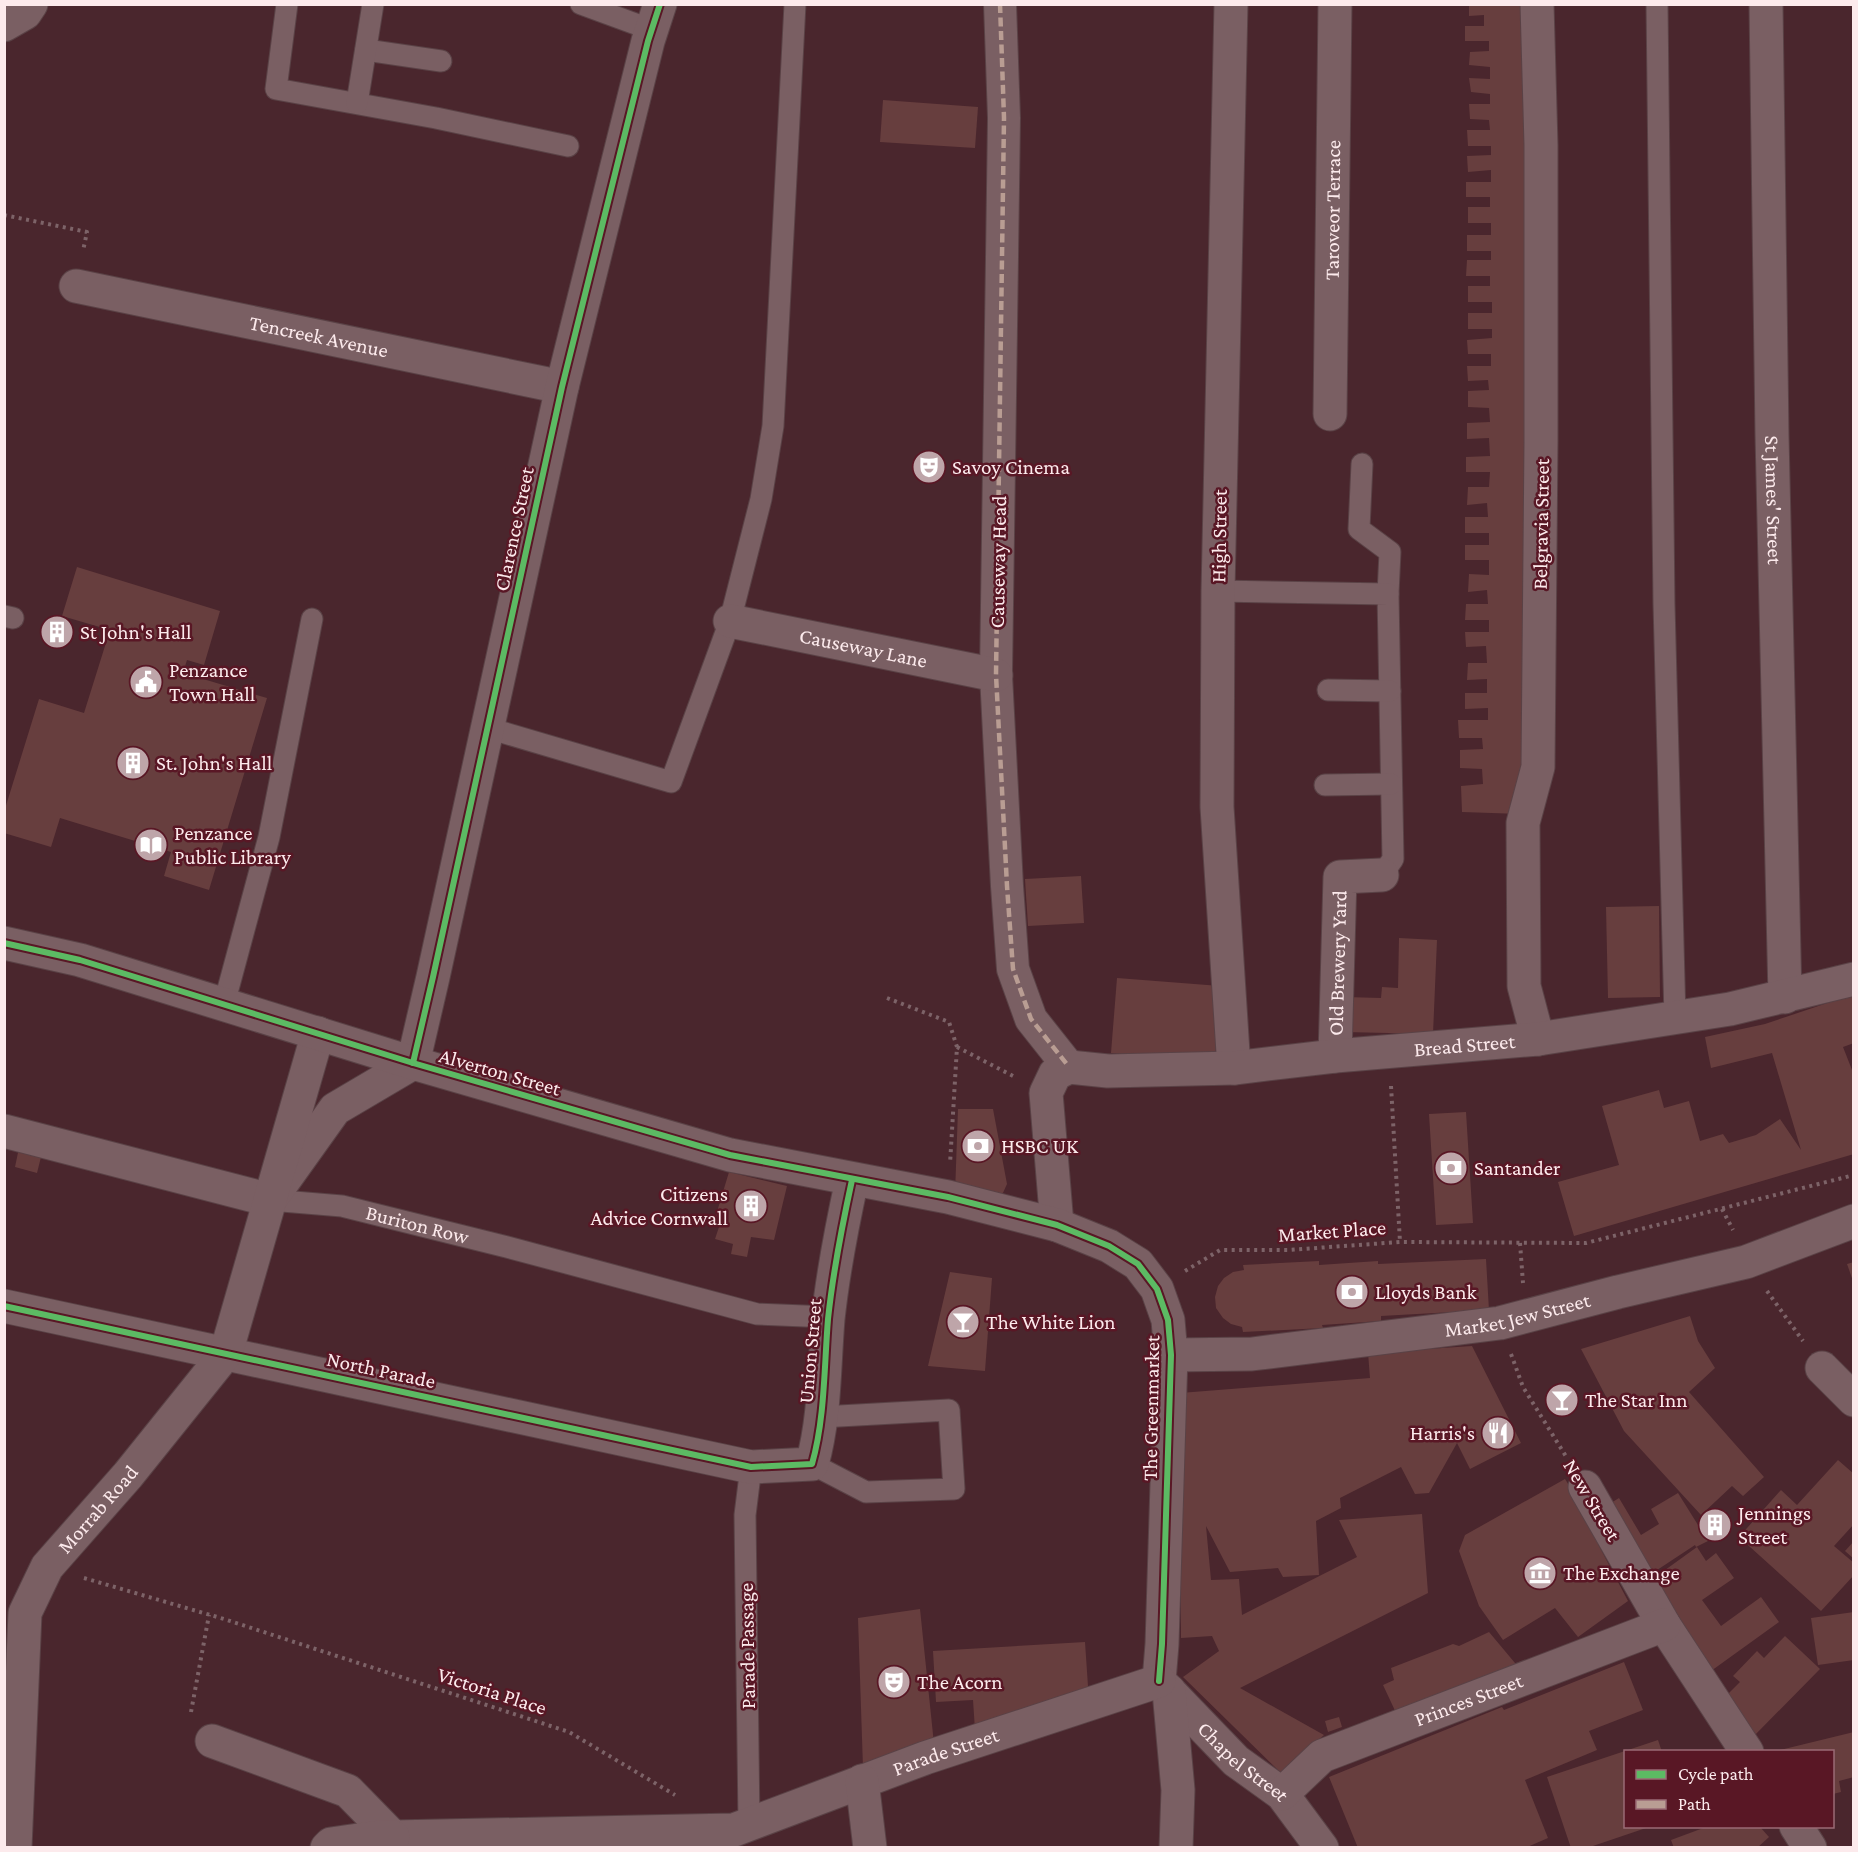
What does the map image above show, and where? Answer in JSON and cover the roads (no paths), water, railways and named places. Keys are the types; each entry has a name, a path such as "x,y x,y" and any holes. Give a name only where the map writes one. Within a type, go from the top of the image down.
{"street":[{"path":"4,25 25,13 30,4"},
{"name":"Causeway Head","path":"1000,4 1004,118 996,675 1013,969 1031,1019 1069,1067"},
{"name":"High Street","path":"1231,4 1218,591 1217,807 1234,1068"},
{"name":"Taroveor Terrace","path":"1330,414 1335,4"},
{"name":"Belgravia Street","path":"1537,4 1541,145 1538,767 1523,823 1523,835 1524,986 1538,1039"},
{"name":"St James' Street","path":"1766,4 1772,435 1785,997"},
{"name":"Clarence Street","path":"413,1063 562,387 656,17"},
{"name":"Tencreek Avenue","path":"76,286 562,387"},
{"name":"Causeway Lane","path":"730,621 996,675"},
{"name":"Old Brewery Yard","path":"1335,1056 1340,877 1382,875"},
{"name":"Alverton Street","path":"4,943 80,960 413,1063 730,1155 852,1180"},
{"name":"Bread Street","path":"1069,1067 1108,1071 1234,1068 1335,1056 1538,1039 1730,1009 1854,980"},
{"name":"Morrab Road","path":"15,1848 25,1613 47,1567 128,1475 226,1353 318,1033"},
{"name":"Morrab Road","path":"270,1200 335,1109 413,1063"},
{"path":"1057,1225 1046,1093 1055,1074 1069,1067"},
{"name":"Buriton Row","path":"4,1131 270,1200"},
{"name":"The Greenmarket","path":"852,1180 948,1197 1057,1225 1109,1246 1138,1264 1156,1289 1168,1320 1171,1355 1162,1644 1164,1686 1178,1790 1176,1848"},
{"name":"Union Street","path":"813,1464 819,1440 829,1317 841,1230 852,1180"},
{"name":"Market Jew Street","path":"1171,1355 1252,1354 1500,1323 1746,1262 1854,1221"},
{"name":"North Parade","path":"4,1306 751,1467"},
{"path":"1822,1368 1854,1400"},
{"path":"751,1467 813,1464"},
{"name":"New Street","path":"1585,1487 1664,1625 1746,1750"},
{"name":"Princes Street","path":"1282,1794 1322,1756 1664,1625"},
{"name":"Parade Street","path":"327,1848 331,1844 393,1836 739,1834 862,1781 1164,1686"},
{"name":"Chapel Street","path":"1164,1686 1236,1761 1282,1794 1322,1848"},
{"path":"212,1741 348,1791 393,1836"},
{"path":"862,1781 870,1848"},
{"path":"1797,1828 1810,1848"}],"lane":[{"path":"287,4 276,89 436,118 568,146"},
{"path":"357,103 373,4"},
{"path":"581,4 656,17"},
{"path":"488,728 671,782 730,621 761,499 773,426 795,4"},
{"path":"1657,4 1664,604 1675,1018"},
{"path":"366,50 441,61"},
{"path":"1362,464 1359,529 1390,552 1388,594 1393,859 1382,875"},
{"path":"1218,591 1388,594"},
{"path":"224,1004 269,837 312,619"},
{"path":"1328,690 1390,691"},
{"path":"1325,785 1391,784"},
{"name":"Buriton Row","path":"270,1200 342,1206 507,1247 757,1314 829,1317"},
{"path":"813,1464 866,1492 954,1489 949,1410 821,1417"},
{"name":"Parade Passage","path":"739,1834 745,1515 751,1467"}],"place":[{"name":"Savoy Cinema","path":"929,467"},
{"name":"St John's Hall","path":"57,632"},
{"name":"Penzance Town Hall","path":"146,682"},
{"name":"St. John's Hall","path":"133,763"},
{"name":"Penzance Public Library","path":"151,845"},
{"name":"HSBC UK","path":"978,1146"},
{"name":"Santander","path":"1451,1168"},
{"name":"Citizens Advice Cornwall","path":"751,1206"},
{"name":"Lloyds Bank","path":"1352,1292"},
{"name":"The White Lion","path":"963,1322"},
{"name":"The Star Inn","path":"1562,1400"},
{"name":"Harris's","path":"1498,1433"},
{"name":"Jennings Street","path":"1715,1525"},
{"name":"The Exchange","path":"1540,1573"},
{"name":"The Acorn","path":"894,1682"}]}
